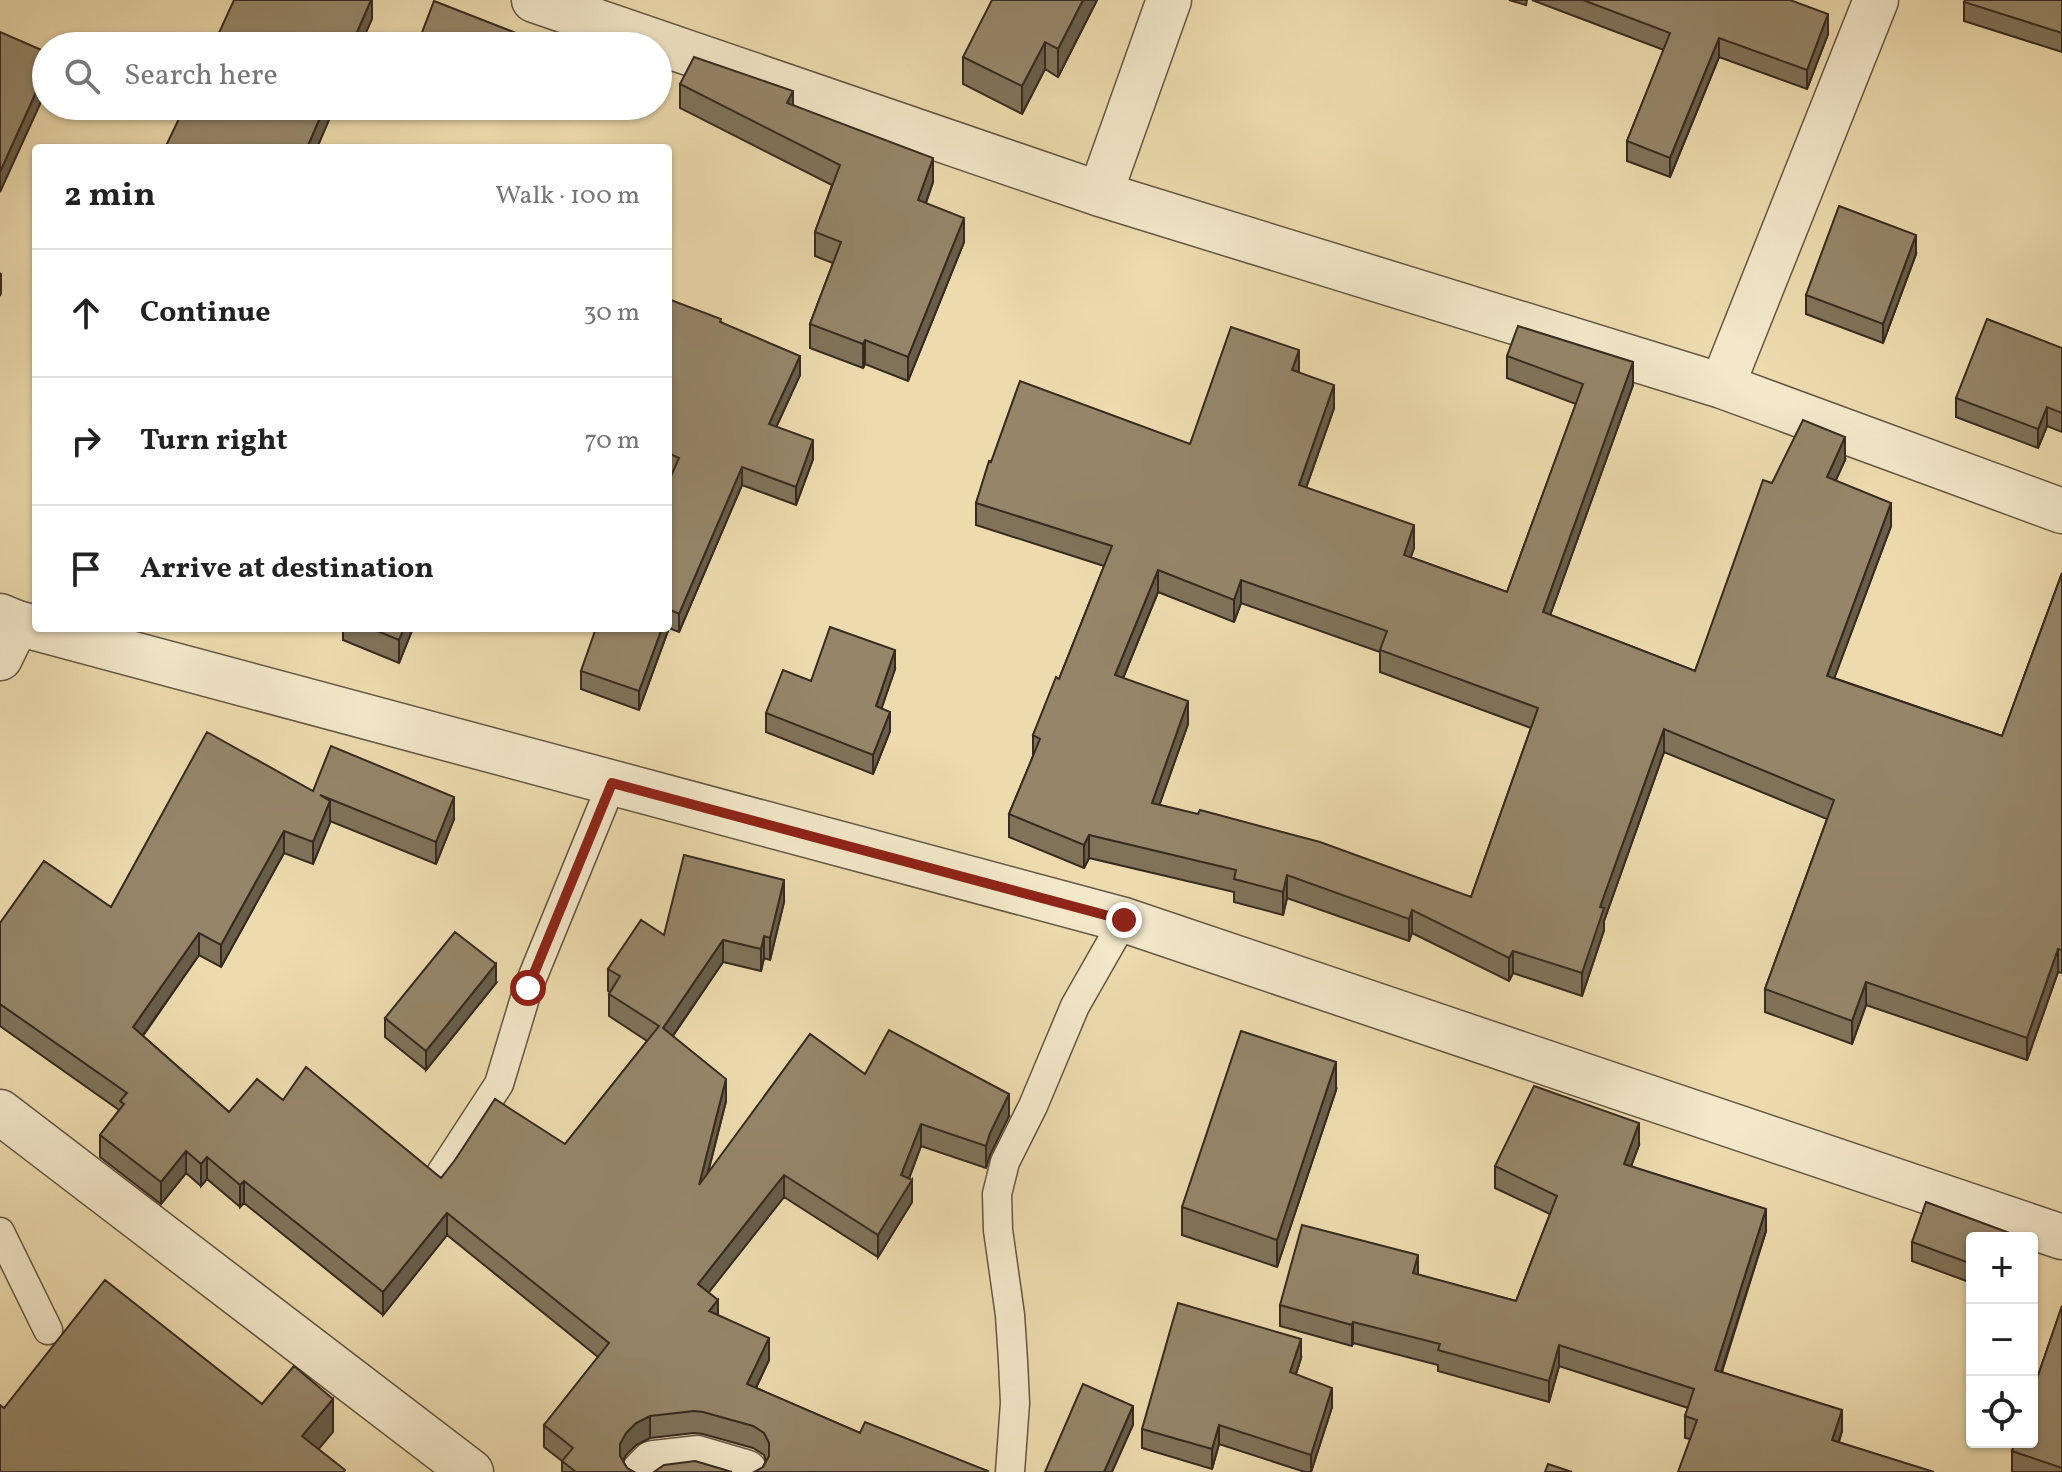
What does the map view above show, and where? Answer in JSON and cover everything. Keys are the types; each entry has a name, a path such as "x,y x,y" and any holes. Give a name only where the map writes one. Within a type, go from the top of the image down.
{"street":[{"path":"534,0 627,32"},
{"path":"1100,194 1169,0"},
{"path":"1722,386 1876,0"},
{"path":"672,47 1100,194 1722,386 2062,511"},
{"path":"6,633 612,783 1124,920 2062,1237"},
{"path":"0,1112 471,1472"},
{"path":"644,1472 653,1463 697,1458 745,1472"}],"lane":[{"path":"441,1173 499,1084 528,988 612,783"},
{"path":"1010,1472 1015,1403 1010,1315 998,1230 997,1194 1005,1162 1033,1106 1075,1006 1124,920"},
{"path":"0,1232 48,1330"}],"building":[{"path":"234,0 371,0 357,32 219,32"},
{"path":"992,0 1083,0 1058,49 1045,42 1022,86 963,57"},
{"path":"1583,0 1790,0 1828,14 1807,70 1719,38 1670,158 1627,141 1670,33"},
{"path":"2062,0 2062,33 1964,2"},
{"path":"434,1 513,32 422,32"},
{"path":"0,32 32,46 32,101 0,172"},
{"path":"694,57 793,91 787,103 933,158 918,200 964,218 908,357 810,324 841,242 815,232 840,165 680,84"},
{"path":"178,120 319,120 309,144 167,144"},
{"path":"1839,206 1916,235 1883,324 1806,295"},
{"path":"672,301 721,319 720,322 800,356 769,424 813,440 796,487 742,467 679,614 672,610 672,474 679,458 672,455"},
{"path":"1987,319 2062,348 2062,413 2047,407 2038,429 1956,398"},
{"path":"1518,326 1633,362 1543,612 1695,671 1763,480 1772,483 1803,420 1845,437 1827,477 1891,503 1827,676 2002,736 2062,573 2062,950 2058,949 2027,1038 1866,982 1852,1021 1765,989 1834,800 1664,729 1600,907 1604,908 1582,973 1513,951 1509,958 1412,910 1409,919 1287,875 1283,892 1234,879 1236,870 1089,835 1084,845 1009,814 1040,739 1033,735 1112,546 976,503 1020,381 1190,444 1231,327 1299,350 1292,370 1334,385 1299,485 1414,525 1404,555 1507,592 1583,384 1507,356","holes":["1158,570 1234,600 1241,580 1387,631 1380,650 1538,708 1471,897 1320,842 1200,810 1198,814 1152,803 1188,701 1115,675"]},
{"path":"830,627 895,650 876,706 890,712 873,755 766,713 783,670 811,681"},
{"path":"380,632 402,632 399,640"},
{"path":"595,632 661,632 639,691 581,671"},
{"path":"207,732 313,791 331,746 454,797 436,842 320,795 330,801 313,842 284,831 221,945 199,933 133,1027 229,1112 257,1079 283,1100 306,1067 441,1178 495,1099 565,1144 659,1026 609,994 620,976 608,969 641,920 664,935 684,855 784,880 770,938 764,936 761,949 723,940 663,1028 726,1079 699,1185 810,1034 865,1074 889,1030 1009,1094 986,1146 921,1124 901,1175 912,1180 878,1235 784,1175 698,1284 718,1300 709,1311 769,1338 747,1384 860,1433 865,1422 988,1471 754,1472 763,1467 769,1456 769,1443 764,1433 753,1426 694,1411 650,1416 626,1433 620,1444 620,1456 627,1468 634,1472 576,1472 562,1461 573,1448 544,1425 609,1343 447,1213 383,1292 244,1181 240,1185 207,1157 201,1164 186,1151 161,1182 100,1135 124,1104 120,1101 127,1093 0,1004 0,923 44,861 111,907"},
{"path":"455,932 496,964 426,1051 385,1018"},
{"path":"1241,1031 1336,1062 1277,1240 1182,1207"},
{"path":"1534,1086 1639,1123 1624,1164 1766,1209 1715,1370 1842,1410 1832,1440 1934,1472 1678,1472 1697,1420 1685,1416 1694,1389 1559,1345 1549,1381 1438,1350 1440,1344 1280,1305 1302,1225 1418,1255 1413,1273 1516,1301 1557,1196 1495,1166"},
{"path":"1926,1202 2007,1232 1966,1232 1966,1262 1912,1242"},
{"path":"105,1280 262,1404 294,1366 333,1399 302,1436 344,1472 0,1472 0,1405 4,1408"},
{"path":"1178,1303 1301,1339 1290,1372 1332,1388 1311,1455 1219,1425 1212,1449 1142,1429"},
{"path":"2062,1306 2062,1468 2012,1451 2013,1448 2038,1448 2038,1376"},
{"path":"1083,1384 1133,1406 1104,1472 1045,1472"},
{"path":"695,1461 732,1472 654,1472 664,1465"},
{"path":"1548,1464 1572,1472 1545,1472"}],"route":[{"path":"528,988 612,783 1124,920"}]}
